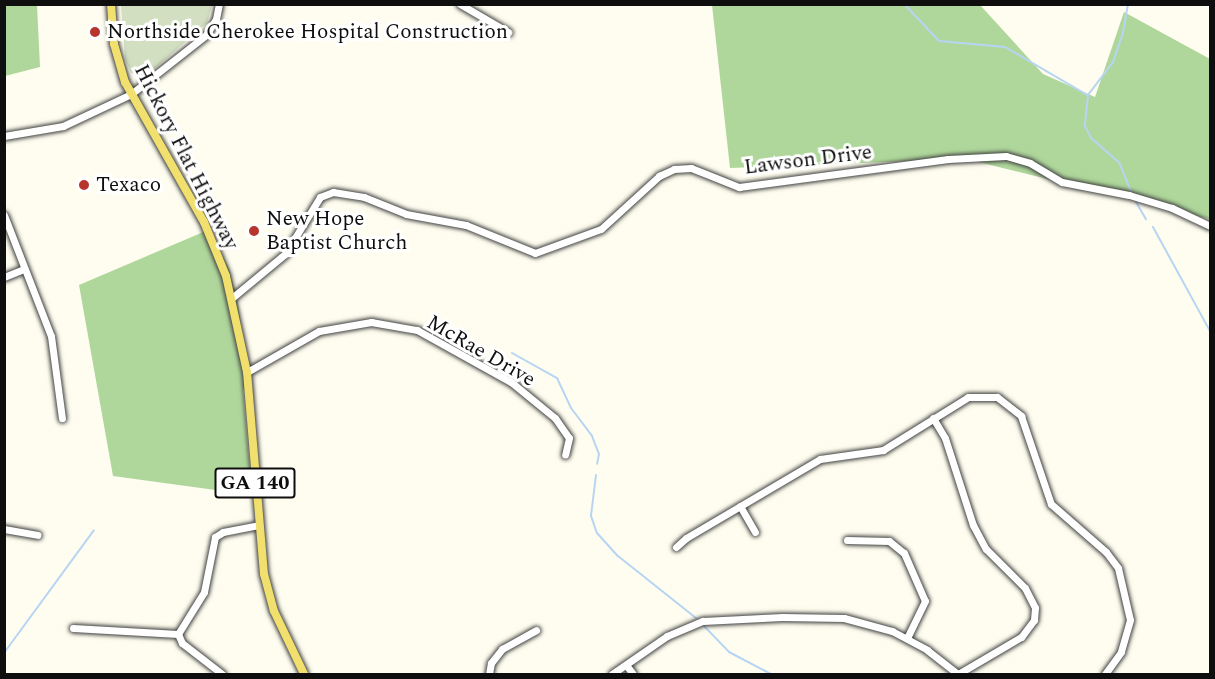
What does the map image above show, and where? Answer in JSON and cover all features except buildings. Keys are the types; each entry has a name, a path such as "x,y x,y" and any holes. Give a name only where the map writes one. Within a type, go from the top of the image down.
{"main road":[{"name":"Hickory Flat Highway","path":"111,4 116,53 131,94 214,243 232,297 247,372 258,525 264,574 274,611 304,675"}],"street":[{"path":"4,136 63,126 131,94 206,35 216,19 219,4"},
{"path":"460,4 508,32"},
{"name":"Lawson Drive","path":"232,297 285,254 315,202 333,192 364,197 406,214 466,225 535,253 601,229 659,176 674,169 691,168 739,187 948,159 1006,156 1030,163 1062,182 1129,195 1173,208 1210,226"},
{"path":"4,215 57,359 62,417"},
{"path":"4,277 24,269"},
{"name":"McRae Drive","path":"247,372 264,359 328,329 371,322 417,330 511,382 555,418 569,438 566,455"},
{"path":"676,547 820,459 883,450 968,397 981,394 1011,405 1021,416 1052,504 1106,552 1123,583 1129,603 1128,629 1121,652 1105,675"},
{"path":"612,675 683,628 721,618 844,618 907,639 958,674 1021,637 1034,620 1035,608 1025,588 986,549 973,525 945,438 933,418"},
{"path":"740,506 755,532"},
{"path":"178,634 204,592 210,546 215,537 223,532 258,525"},
{"path":"4,530 37,535"},
{"path":"847,540 889,541 904,553 925,601 907,639"},
{"path":"72,628 178,634"},
{"path":"489,675 491,663 501,649 536,630"},
{"path":"178,634 182,643 222,675"},
{"path":"626,665 633,675"}],"green space":[{"path":"5,4 37,5 40,67 5,76"},
{"path":"121,5 212,5 207,23 145,77 131,73 125,59"},
{"path":"712,5 980,5 1043,74 1095,97 1124,12 1210,59 1210,219 966,159 730,168"},
{"path":"208,230 229,268 238,303 247,372 243,391 252,495 113,476 79,285"}],"waterway":[{"path":"904,4 939,41 1005,47 1087,95"},
{"path":"1128,4 1123,33 1113,62 1088,95 1085,126 1091,138 1119,162 1131,191"},
{"path":"1136,202 1146,219"},
{"path":"1153,227 1210,331"},
{"path":"512,353 557,378 571,408 592,436 599,454 597,464"},
{"path":"596,475 591,516 597,533 618,556 696,618"},
{"path":"4,653 94,530"},
{"path":"704,626 729,652 771,674"}],"place":[{"name":"Northside Cherokee Hospital Construction","path":"95,32"},
{"name":"Texaco","path":"84,185"},
{"name":"New Hope Baptist Church","path":"254,231"}]}
